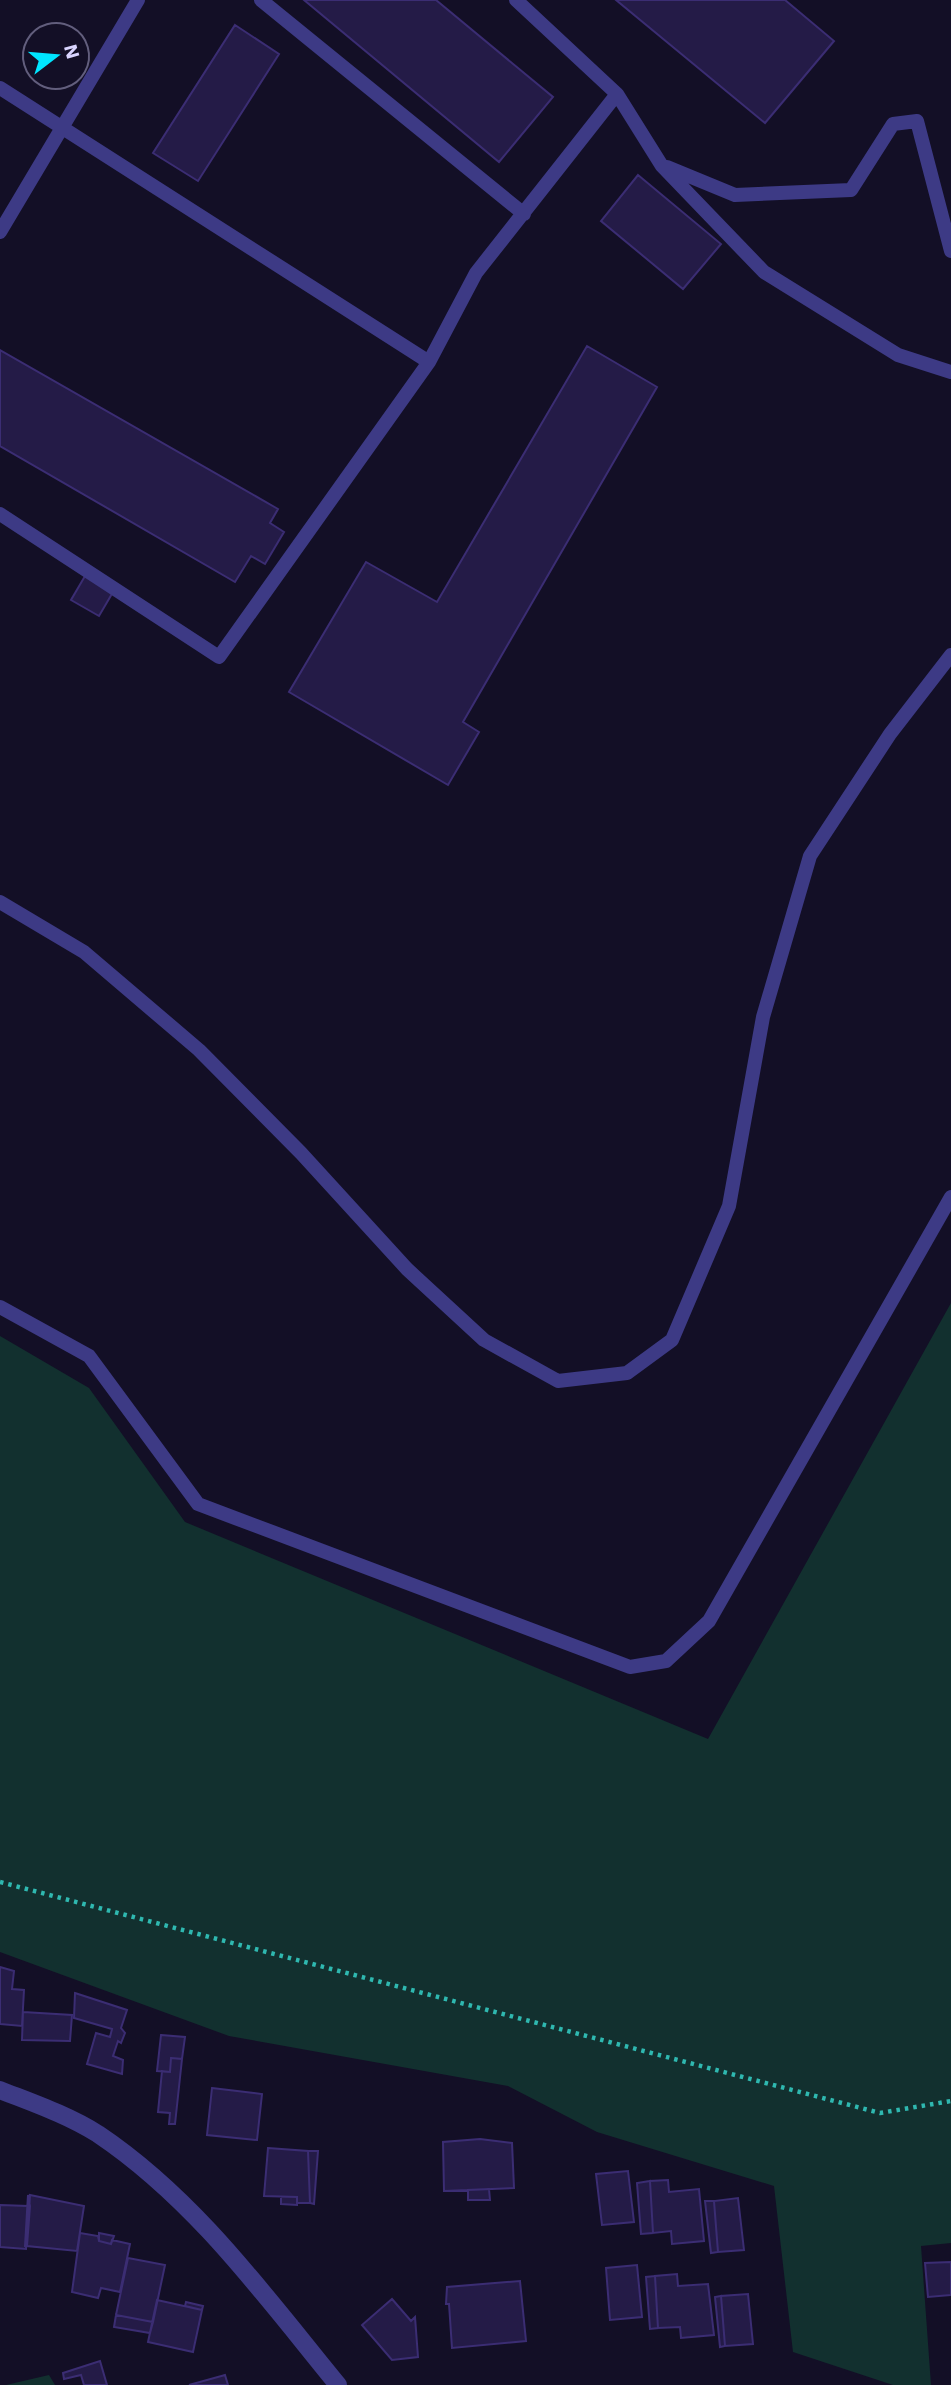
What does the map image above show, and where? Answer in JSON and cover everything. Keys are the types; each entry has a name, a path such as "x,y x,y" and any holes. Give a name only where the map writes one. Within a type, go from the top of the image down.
{"street":[{"path":"0,2090 96,2133 154,2176 205,2226 338,2385"}],"lane":[{"path":"0,232 138,0"},
{"path":"261,0 524,214"},
{"path":"516,0 617,94 662,166 764,272 898,355 951,372"},
{"path":"0,88 429,362"},
{"path":"0,514 219,657 429,362 476,273 617,94"},
{"path":"662,166 735,195 851,190 893,124 917,121 951,251"},
{"path":"0,902 84,952 199,1050 301,1153 407,1269 484,1340 558,1381 627,1373 672,1340 729,1206 763,1017 810,856 890,734 951,655"},
{"path":"0,1307 89,1356 198,1504 630,1667 666,1661 709,1621 951,1197"}],"path":[{"path":"0,1882 880,2113 951,2101"}],"green space":[{"path":"951,1303 951,2243 921,2246 931,2385 893,2385 793,2352 774,2186 597,2132 508,2086 229,2036 0,1952 0,1336 89,1388 185,1522 708,1739"},
{"path":"49,2375 55,2385 6,2385"}],"building":[{"path":"304,0 436,0 553,97 499,162"},
{"path":"616,0 785,0 834,41 765,123"},
{"path":"235,25 279,54 198,181 153,153"},
{"path":"638,175 721,244 683,289 601,221"},
{"path":"587,346 657,387 463,722 479,732 448,785 289,692 366,562 437,602"},
{"path":"0,350 278,509 270,523 284,532 265,564 251,556 235,582 0,446"},
{"path":"85,576 113,592 99,616 71,600"},
{"path":"0,1967 14,1971 12,1989 24,1990 22,2026 0,2024"},
{"path":"75,1993 127,2010 121,2028 125,2033 121,2043 118,2041 113,2056 123,2060 122,2074 87,2064 96,2033 110,2037 112,2029 74,2018"},
{"path":"23,2012 72,2015 70,2041 22,2040"},
{"path":"161,2035 185,2037 182,2059 171,2058 170,2072 157,2071"},
{"path":"171,2058 182,2059 175,2124 169,2124 170,2113 158,2112 162,2071 170,2072"},
{"path":"212,2088 262,2094 257,2140 207,2135"},
{"path":"480,2139 512,2143 514,2188 444,2191 443,2142"},
{"path":"268,2148 308,2151 310,2203 297,2203 297,2197 264,2196"},
{"path":"308,2151 318,2151 314,2204 310,2203"},
{"path":"628,2171 634,2222 602,2225 596,2174"},
{"path":"668,2180 669,2192 699,2189 704,2241 672,2244 671,2231 653,2233 650,2181"},
{"path":"650,2181 653,2233 641,2234 637,2183"},
{"path":"489,2189 490,2200 468,2200 468,2190"},
{"path":"28,2195 30,2206 25,2246"},
{"path":"30,2195 84,2206 77,2251 27,2246"},
{"path":"281,2197 297,2197 297,2205 281,2204"},
{"path":"738,2198 744,2250 718,2252 714,2201"},
{"path":"705,2201 714,2201 718,2252 711,2253"},
{"path":"0,2205 28,2206 26,2249 0,2247"},
{"path":"80,2233 98,2236 99,2241 111,2244 112,2240 130,2244 120,2292 101,2288 98,2298 72,2292"},
{"path":"99,2233 114,2236 111,2244 99,2241"},
{"path":"128,2258 165,2265 153,2322 116,2315"},
{"path":"951,2262 951,2295 928,2297 925,2263"},
{"path":"637,2265 642,2317 610,2320 606,2268"},
{"path":"677,2274 678,2286 708,2284 714,2335 681,2338 680,2327 658,2328 655,2276"},
{"path":"655,2276 658,2328 650,2329 646,2277"},
{"path":"520,2281 526,2341 452,2348 449,2304 446,2304 447,2287"},
{"path":"748,2294 753,2344 725,2346 721,2296"},
{"path":"721,2296 725,2346 720,2347 715,2297"},
{"path":"392,2299 411,2321 415,2317 418,2357 392,2360 362,2325"},
{"path":"157,2300 202,2310 193,2352 148,2342"},
{"path":"186,2302 203,2306 202,2310 185,2306"},
{"path":"116,2315 153,2322 150,2333 114,2327"},
{"path":"100,2361 107,2385 84,2385 81,2375 64,2379 63,2373"},
{"path":"225,2375 228,2385 189,2385"}]}
